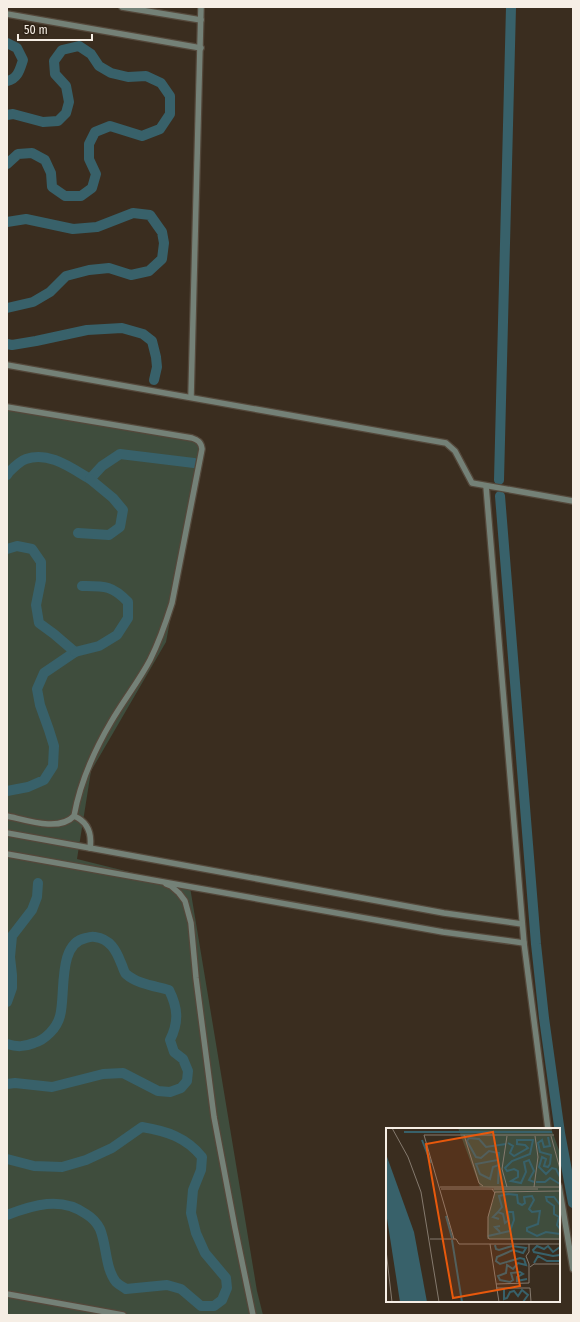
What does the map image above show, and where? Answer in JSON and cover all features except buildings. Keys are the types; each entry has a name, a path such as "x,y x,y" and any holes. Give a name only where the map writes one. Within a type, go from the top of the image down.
{"lane":[{"path":"122,7 201,20"},
{"path":"191,398 201,7"},
{"path":"7,14 201,48"},
{"path":"7,365 446,443 455,451 472,483 573,501"},
{"path":"7,407 192,438 201,444 202,449 172,603 149,660 110,723 95,751 88,768 74,816 69,821 60,824 48,824 7,816"},
{"path":"486,486 522,924 548,1128"},
{"path":"74,816 80,819 89,830 91,838 90,848"},
{"path":"7,833 444,913 522,924"},
{"path":"7,854 443,932 524,943"},
{"path":"148,879 171,886 185,901 189,912 214,1117 253,1315"},
{"path":"560,1192 573,1269"},
{"path":"7,1294 123,1315"}],"green space":[{"path":"7,405 204,442 166,642 91,771 77,859 190,887 257,1291 263,1315 7,1315"}],"waterway":[{"path":"499,480 511,7"},
{"path":"7,43 17,48 23,60 20,70 16,76 7,81"},
{"path":"7,115 13,114 43,122 58,121 66,113 69,102 66,86 55,74 54,61 62,50 79,46 91,54 99,66 111,73 128,77 146,76 161,83 170,96 170,114 160,129 142,136 110,126 95,132 89,144 89,159 96,174 92,188 81,196 65,196 52,187 51,173 45,160 32,153 18,154 7,164"},
{"path":"7,222 26,219 73,229 97,227 133,213 150,215 162,232 164,243 162,259 149,271 131,275 109,268 89,270 66,276 50,292 33,302 7,308"},
{"path":"7,344 12,345 36,341 87,330 122,328 143,334 152,341 157,367 154,380"},
{"path":"7,475 21,461 35,457 43,457 60,462 90,479 102,466 120,454 194,463"},
{"path":"78,533 109,535 120,527 123,510 113,498 90,479"},
{"path":"500,496 536,944 544,1018 559,1128"},
{"path":"7,549 17,546 32,549 41,562 41,580 36,605 39,623 75,652 44,673 37,689 40,705 54,746 53,766 44,780 28,787 7,791"},
{"path":"75,652 99,646 117,635 128,618 128,602 117,592 112,589 102,587 82,586"},
{"path":"7,1002 12,988 10,957 12,936 32,910 37,897 38,883"},
{"path":"7,1044 24,1046 38,1041 50,1033 60,1016 64,971 71,949 77,942 88,937 94,937 105,940 112,946 125,973 130,977 146,984 169,990 176,1009 175,1027 170,1040 174,1052 183,1059 188,1071 187,1081 181,1088 170,1092 158,1091 123,1073 103,1074 52,1087 15,1083 7,1084"},
{"path":"7,1159 34,1166 62,1167 86,1160 112,1148 142,1127 167,1133 189,1144 202,1157 201,1170 193,1190 191,1213 196,1233 205,1253 226,1278 227,1288 222,1300 214,1306 201,1306 181,1289 167,1285 126,1289 116,1282 112,1276 100,1229 94,1220 86,1214 67,1205 47,1204 27,1208 7,1215"},
{"path":"560,1133 573,1203"}]}
